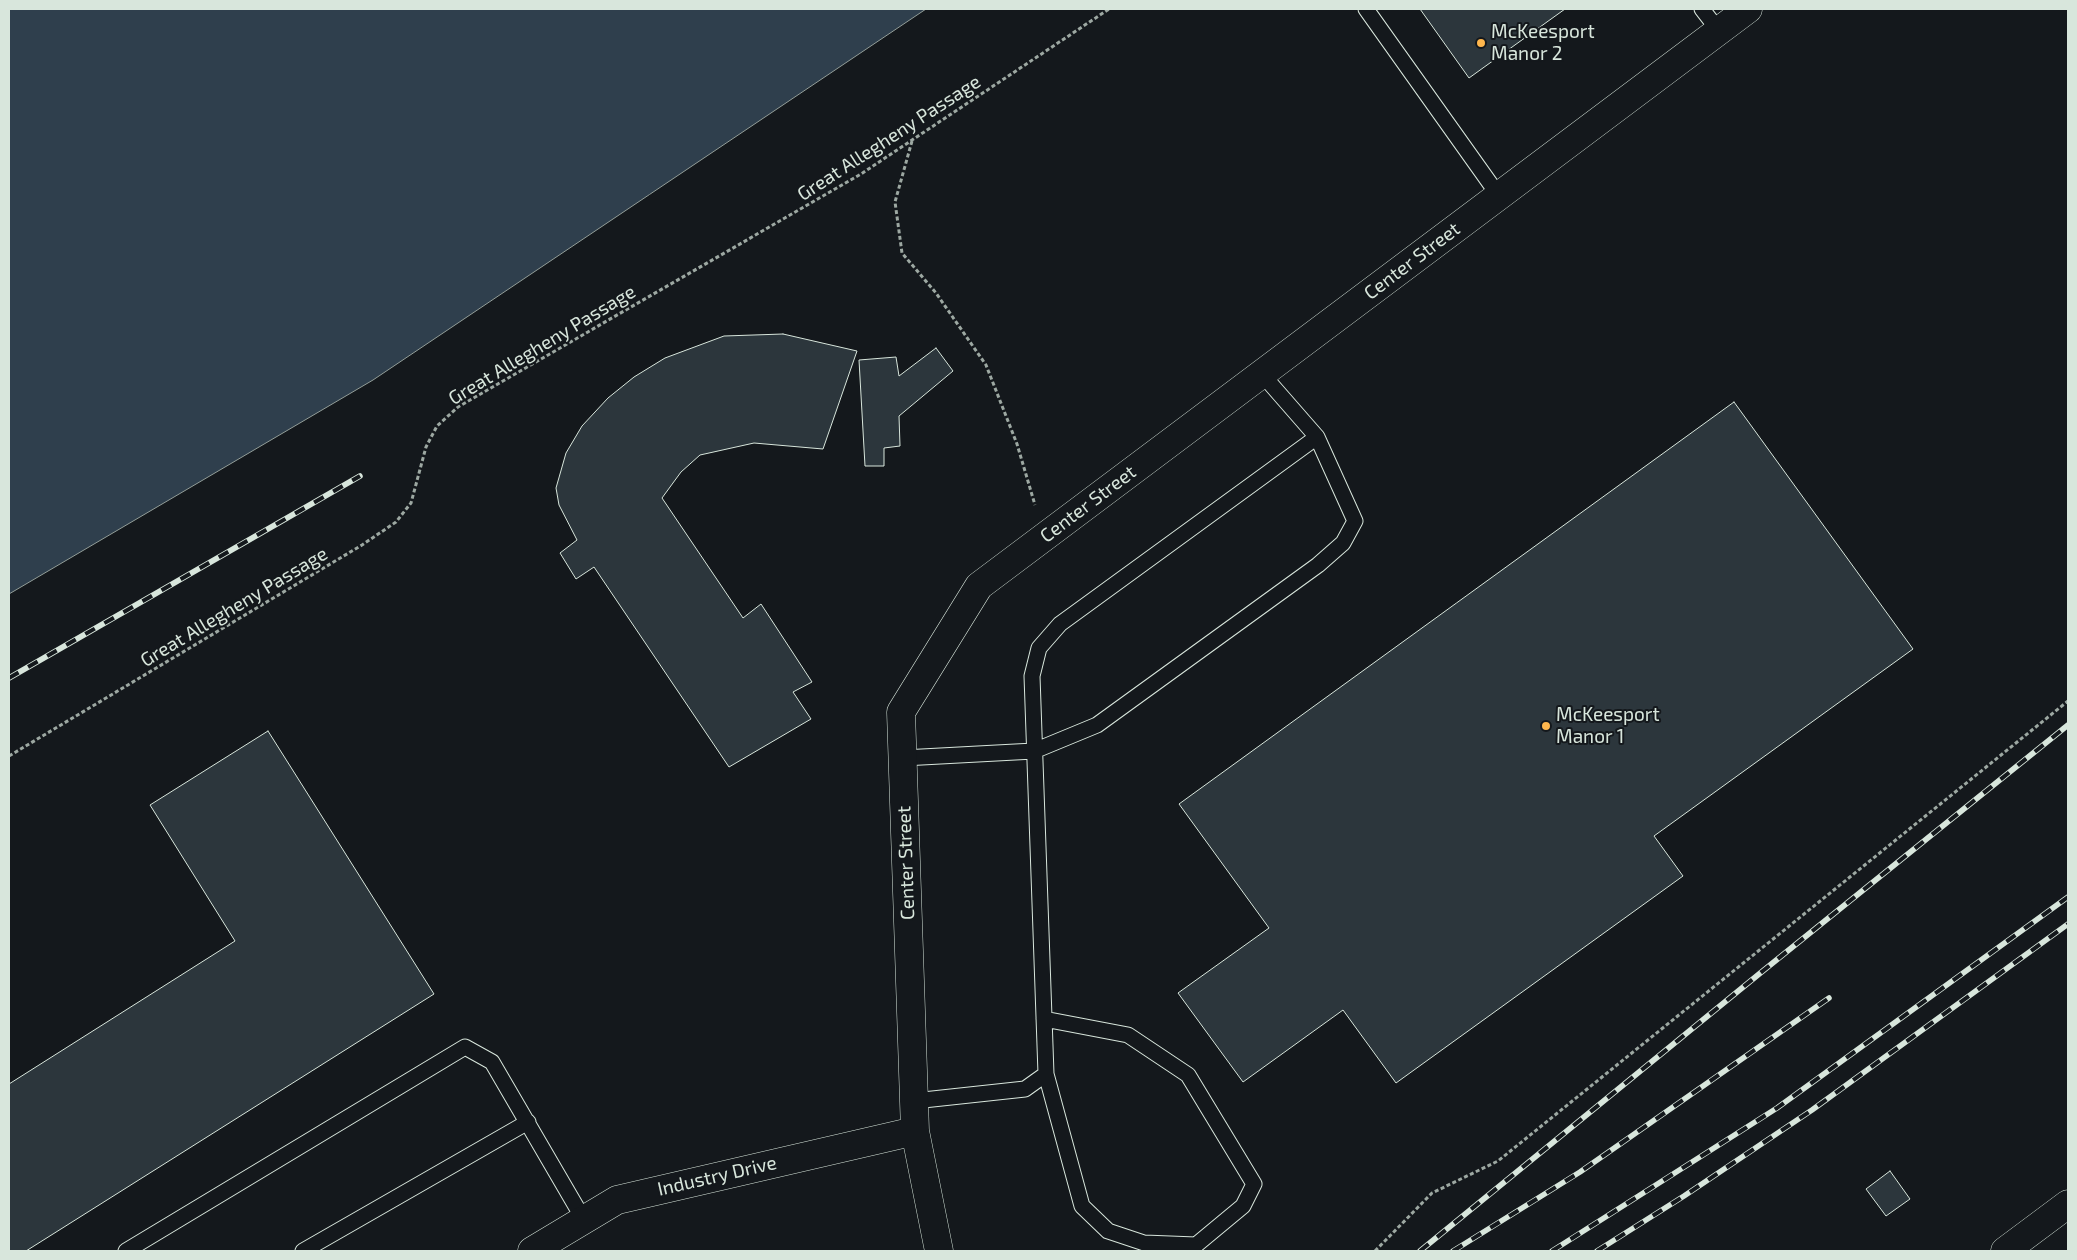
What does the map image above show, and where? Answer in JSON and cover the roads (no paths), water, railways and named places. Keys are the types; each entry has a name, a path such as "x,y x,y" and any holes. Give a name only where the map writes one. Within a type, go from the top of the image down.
{"street":[{"name":"Center Street","path":"939,1251 915,1131 901,712 979,586 1748,9"},
{"name":"Industry Drive","path":"537,1250 617,1200 915,1131"},
{"path":"2005,1251 2065,1214"}],"lane":[{"path":"1366,9 1499,196"},
{"path":"1702,9 1720,30"},
{"path":"903,758 1034,750 1097,724 1318,565 1343,543 1355,521 1317,437 1262,374"},
{"path":"1044,1019 1128,1035 1188,1075 1254,1184 1243,1206 1196,1245 1144,1243 1108,1231 1082,1206 1046,1074 1034,750 1032,676 1039,648 1060,624 1317,437"},
{"path":"126,1251 465,1048 492,1062 584,1220"},
{"path":"914,1101 1026,1089 1046,1074"},
{"path":"303,1251 528,1122"}],"water":[{"path":"9,9 926,9 373,380 9,594"}],"railway":[{"path":"9,678 360,476"},
{"path":"1420,1251 2068,725"},
{"path":"1552,1251 1777,1108 2068,897"},
{"path":"1597,1251 1684,1196 1812,1110 2068,924"},
{"path":"1453,1251 1580,1172 1829,998"}],"place":[{"name":"McKeesport Manor 2","path":"1481,43"},
{"name":"McKeesport Manor 1","path":"1546,726"}]}
